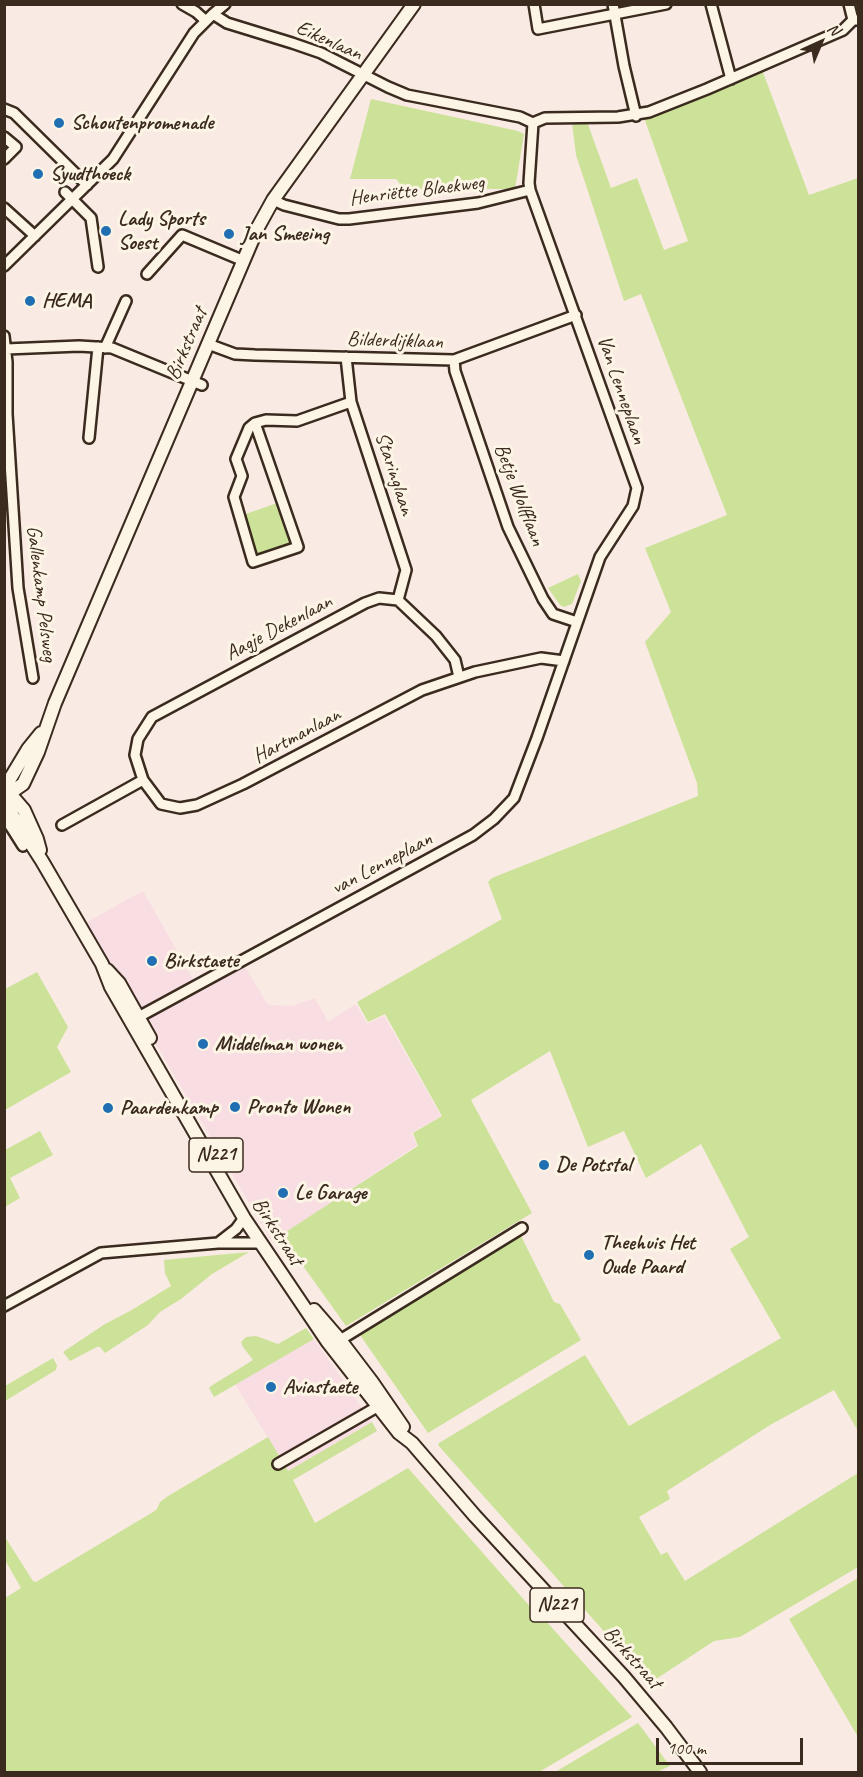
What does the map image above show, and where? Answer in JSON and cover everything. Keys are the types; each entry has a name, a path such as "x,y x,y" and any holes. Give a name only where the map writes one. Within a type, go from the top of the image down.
{"main road":[{"name":"Birkstraat","path":"414,4 273,200 257,229 208,344 197,383 45,727 28,749 6,792 24,810 38,839 42,861 102,964 111,987 135,1018 261,1233 316,1313 347,1372 399,1433 409,1441 624,1677 666,1727 700,1773"},
{"name":"Birkstraat","path":"135,1018 243,1218 259,1243 329,1341 352,1356 372,1382 404,1428 409,1441"}],"street":[{"name":"Eikenlaan","path":"182,4 209,17 321,53 407,95 520,117 533,123"},
{"path":"4,267 113,159 194,33 225,4"},
{"path":"534,4 538,29 614,9 666,4"},
{"path":"711,4 731,79"},
{"path":"533,123 545,118 636,116 650,112 843,30 856,20 849,4"},
{"path":"614,9 636,116"},
{"path":"4,110 14,113 87,185"},
{"name":"Van Lenneplaan","path":"533,123 530,190 637,488 633,506 600,557 564,661"},
{"path":"4,137 16,147 4,159"},
{"name":"Henriëtte Blaekweg","path":"273,200 339,219 349,219 478,203 530,190"},
{"path":"65,192 92,219 98,267"},
{"path":"4,208 35,236"},
{"path":"147,274 182,235 244,261"},
{"path":"89,438 102,348 126,301"},
{"name":"Bilderdijklaan","path":"208,344 235,354 454,360 576,315"},
{"name":"Gallenkamp Pelsweg","path":"4,336 18,588 33,678"},
{"path":"6,349 79,346 112,348 197,383"},
{"name":"Staringlaan","path":"346,357 351,402 406,570 398,600"},
{"name":"Betje Wolfflaan","path":"454,360 455,371 508,527 543,599 553,614 577,622"},
{"path":"255,423 298,547 253,562 234,497 242,477 236,459 249,428 255,423 266,420 297,421 351,402"},
{"name":"Aagje Dekenlaan","path":"143,780 135,755 138,739 152,717 365,603 379,598 398,600"},
{"path":"398,600 436,636 455,660 459,677"},
{"name":"Hartmanlaan","path":"143,780 161,804 180,808 197,805 243,784 422,690 475,672 541,658 564,661"},
{"name":"van Lenneplaan","path":"135,1018 474,835 494,819 514,798 564,661"},
{"path":"62,825 143,780"},
{"path":"4,816 23,846"},
{"path":"218,1243 236,1229 243,1218"},
{"path":"329,1341 522,1228"},
{"path":"4,1306 101,1253 218,1243 259,1243"},
{"path":"352,1356 347,1372 358,1371 372,1382"},
{"path":"278,1464 377,1407"}],"shaded area":[{"path":"143,891 197,986 242,962 268,1005 292,1006 315,998 328,1022 356,1004 367,1024 384,1016 441,1116 411,1133 417,1145 272,1242 85,923"},
{"path":"314,1339 372,1422 288,1471 235,1384"}],"green space":[{"path":"761,67 809,195 858,178 858,1431 834,1390 770,1425 667,1491 670,1499 639,1517 661,1555 667,1552 685,1581 858,1473 858,1567 740,1637 714,1641 650,1683 438,1445 585,1355 629,1426 781,1338 730,1249 749,1237 701,1144 646,1178 624,1131 588,1147 550,1051 471,1100 532,1213 346,1326 281,1235 418,1146 413,1133 442,1116 385,1014 368,1022 357,1002 502,919 488,882 492,878 698,796 697,783 645,642 671,612 645,548 727,515 641,294 624,301 576,155 572,123 586,119 611,188 637,178 664,250 688,241 643,115"},
{"path":"371,99 524,134 515,189 404,189 396,179 350,179"},
{"path":"280,502 294,544 255,558 240,516"},
{"path":"578,574 581,581 572,604 564,607 560,605 548,588"},
{"path":"37,972 68,1027 57,1047 71,1072 5,1110 5,989"},
{"path":"40,1131 53,1155 10,1178 20,1198 5,1207 5,1150"},
{"path":"521,1236 554,1302 560,1304 581,1340 428,1433 360,1335"},
{"path":"249,1252 212,1274 181,1299 160,1312 148,1325 105,1353 97,1347 70,1361 63,1352 105,1324 171,1286 165,1273 164,1260"},
{"path":"306,1328 314,1339 214,1397 209,1388 211,1386 253,1360 241,1342 246,1337 256,1336 278,1344"},
{"path":"53,1358 57,1365 56,1370 5,1401 5,1386"},
{"path":"372,1422 377,1431 293,1480 315,1523 408,1468 534,1611 545,1620 632,1717 539,1772 5,1772 5,1598 21,1588 5,1560 5,1537 33,1581 36,1582 153,1512 168,1496 268,1437 288,1471"},
{"path":"858,1578 858,1737 789,1619"},
{"path":"638,1723 670,1766 657,1772 555,1772"}],"place":[{"name":"Schoutenpromenade","path":"59,123"},
{"name":"Syudthoeck","path":"38,174"},
{"name":"Lady Sports Soest","path":"106,231"},
{"name":"Jan Smeeing","path":"229,234"},
{"name":"HEMA","path":"30,301"},
{"name":"Birkstaete","path":"152,961"},
{"name":"Middelman wonen","path":"203,1044"},
{"name":"Pronto Wonen","path":"235,1107"},
{"name":"Paardenkamp","path":"108,1108"},
{"name":"De Potstal","path":"544,1165"},
{"name":"Le Garage","path":"283,1193"},
{"name":"Theehuis Het Oude Paard","path":"589,1255"},
{"name":"Aviastaete","path":"271,1387"}]}
